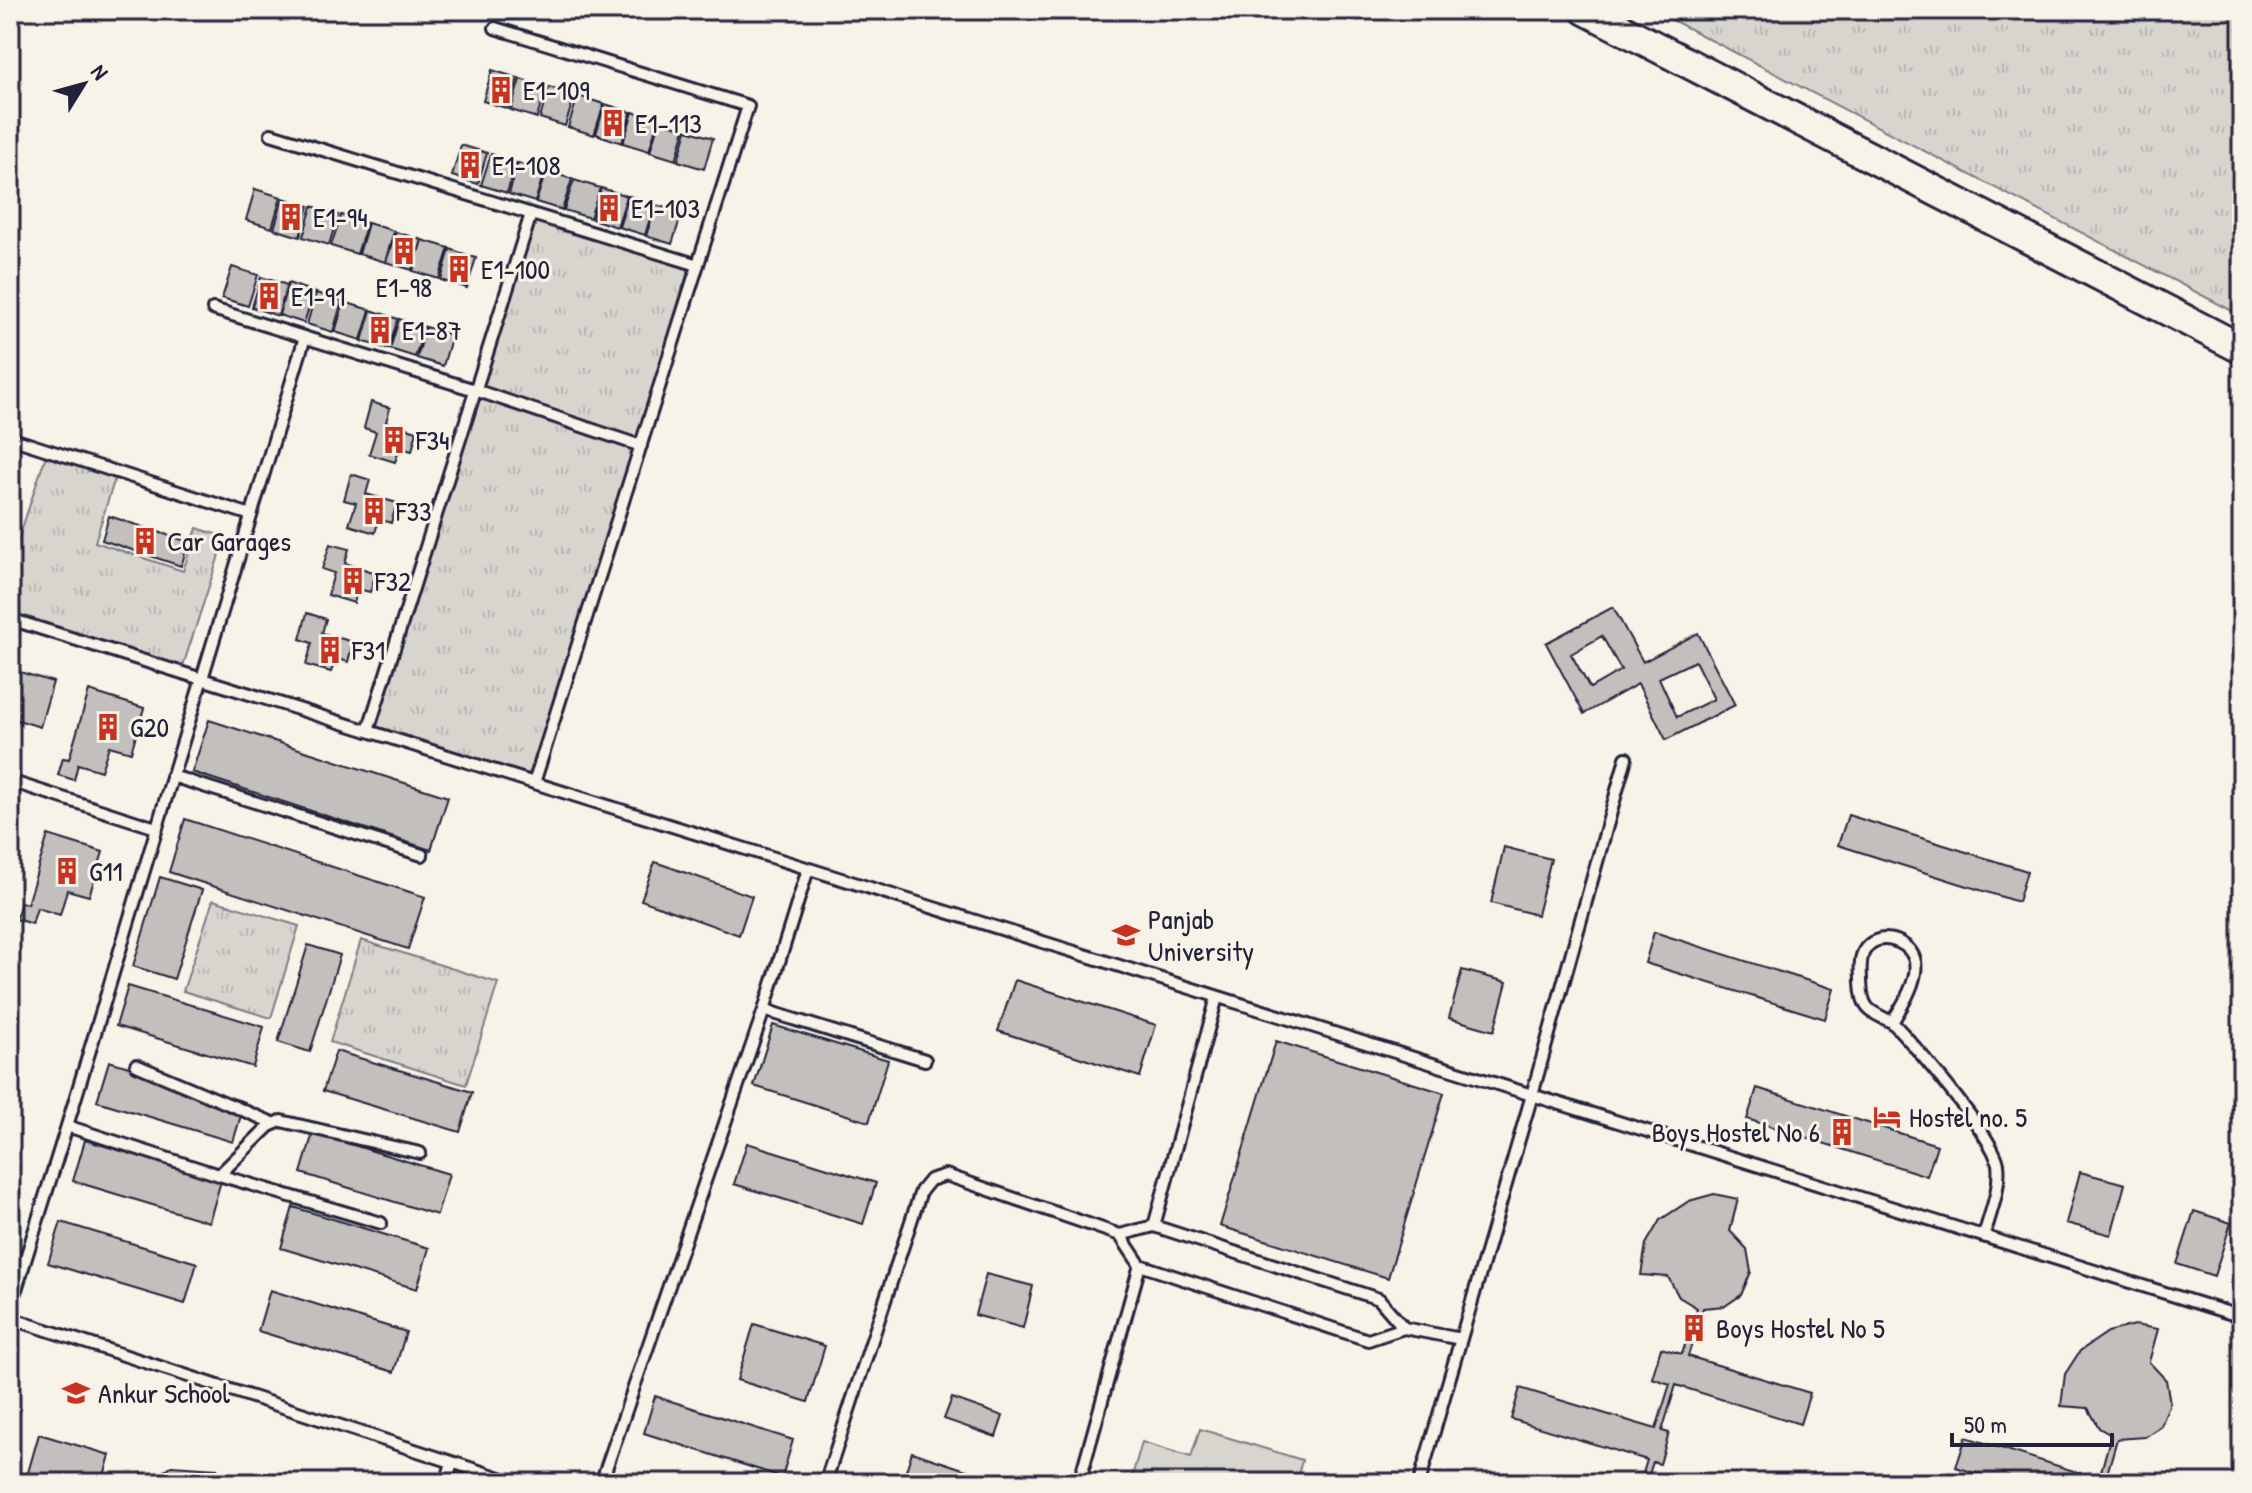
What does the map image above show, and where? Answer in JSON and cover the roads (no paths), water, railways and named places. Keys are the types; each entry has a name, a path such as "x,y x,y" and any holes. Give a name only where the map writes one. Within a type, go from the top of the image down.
{"street":[{"path":"1585,10 2242,349"}],"lane":[{"path":"495,28 748,106 534,783"},
{"path":"271,134 698,265"},
{"path":"368,731 531,214"},
{"path":"213,309 475,390 641,446"},
{"path":"10,1309 305,337"},
{"path":"10,438 251,515"},
{"path":"10,619 2241,1315"},
{"path":"1419,1483 1626,758"},
{"path":"172,776 422,855"},
{"path":"10,781 156,828"},
{"path":"601,1483 764,1010 808,869"},
{"path":"1892,1022 1909,992 1916,968 1914,957 1908,949 1898,941 1885,938 1873,942 1864,951 1861,962 1862,998 1872,1013 1892,1022 1987,1140 1997,1160 1999,1181 1984,1236"},
{"path":"1154,1226 1217,997"},
{"path":"764,1010 925,1060"},
{"path":"136,1065 273,1123 286,1122 420,1153"},
{"path":"219,1175 273,1123"},
{"path":"67,1126 381,1223"},
{"path":"825,1483 921,1191 930,1180 946,1175 1120,1235 1154,1226 1379,1299 1404,1328"},
{"path":"1120,1235 1140,1265 1368,1340 1404,1328 1461,1339"},
{"path":"1079,1483 1140,1265"},
{"path":"10,1318 516,1483"},
{"path":"446,1483 452,1463"}],"place":[{"name":"E1-109","path":"501,90"},
{"name":"E1-113","path":"613,123"},
{"name":"E1-108","path":"470,165"},
{"name":"E1-103","path":"609,208"},
{"name":"E1-94","path":"291,217"},
{"name":"E1-98","path":"404,251"},
{"name":"E1-100","path":"459,269"},
{"name":"E1-91","path":"269,296"},
{"name":"E1-87","path":"380,330"},
{"name":"F34","path":"394,440"},
{"name":"F33","path":"374,511"},
{"name":"Car Garages","path":"145,541"},
{"name":"F32","path":"353,581"},
{"name":"F31","path":"330,650"},
{"name":"G20","path":"108,727"},
{"name":"G11","path":"67,871"},
{"name":"Panjab University","path":"1126,935"},
{"name":"Hostel no. 5","path":"1887,1117"},
{"name":"Boys Hostel No 6","path":"1842,1132"},
{"name":"Boys Hostel No 5","path":"1694,1328"},
{"name":"Ankur School","path":"76,1393"}]}
